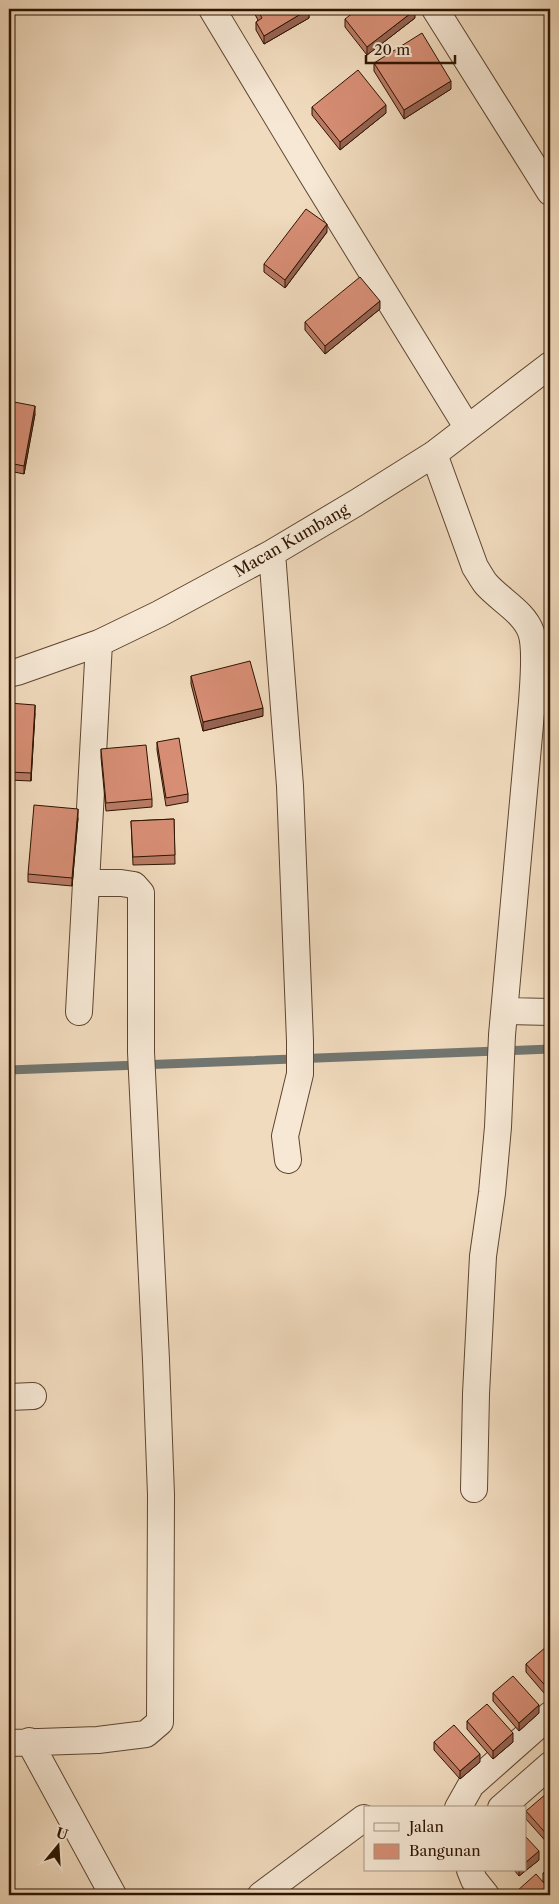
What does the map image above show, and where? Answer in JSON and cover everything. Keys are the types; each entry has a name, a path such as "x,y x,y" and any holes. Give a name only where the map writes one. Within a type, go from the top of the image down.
{"street":[{"path":"212,9 468,427"},
{"path":"435,9 550,192"},
{"name":"Macan Kumbang","path":"9,674 100,643 272,553 434,454 550,366"},
{"path":"434,454 476,567 486,584 523,619 540,625 532,635 532,702 502,1033 496,1146 483,1256 476,1394 474,1489"},
{"path":"272,553 290,786 301,1066 285,1136 288,1160"},
{"path":"79,1012 100,643"},
{"path":"86,883 121,882 134,885 141,893 142,1052 160,1485 160,1722 146,1734 98,1740 19,1742 112,1895"},
{"path":"502,1033 550,1012"},
{"path":"459,1806 471,1785 550,1715"},
{"path":"503,1806 550,1765"},
{"path":"261,1895 364,1818"},
{"path":"471,1872 474,1880 486,1895"}],"building":[{"path":"257,9 309,9 264,36 256,22 262,18"},
{"path":"358,9 415,10 367,47 345,19"},
{"path":"422,33 451,81 404,110 374,63"},
{"path":"358,70 386,105 340,142 312,107"},
{"path":"306,209 327,224 285,280 264,264"},
{"path":"360,277 380,301 325,346 305,322"},
{"path":"9,401 35,406 24,466 9,463"},
{"path":"250,661 263,708 203,722 191,676"},
{"path":"9,703 35,705 31,773 9,772"},
{"path":"179,738 188,794 166,798 157,742"},
{"path":"146,745 152,799 106,803 101,749"},
{"path":"34,805 78,809 72,878 28,874"},
{"path":"174,819 175,855 133,857 131,821"},
{"path":"546,1647 550,1652 550,1691 526,1664"},
{"path":"513,1676 539,1705 519,1723 493,1693"},
{"path":"487,1704 513,1733 493,1751 467,1721"},
{"path":"454,1725 480,1754 460,1771 434,1742"},
{"path":"546,1794 550,1799 550,1838 526,1811"},
{"path":"526,1837 539,1851 526,1862"},
{"path":"550,1866 550,1881 543,1873"},
{"path":"536,1874 550,1890 550,1895 520,1895 517,1891"}],"waterway":[{"path":"9,1070 550,1049"}]}
